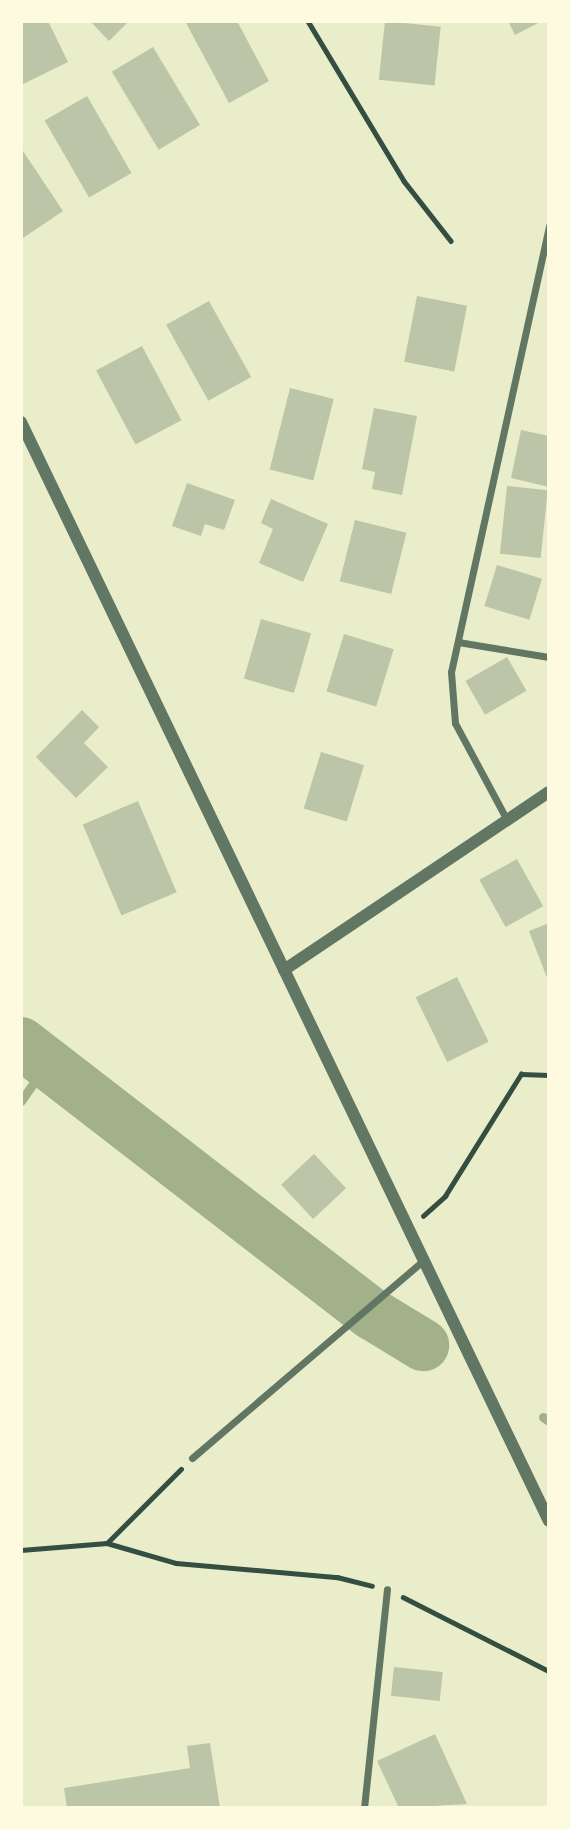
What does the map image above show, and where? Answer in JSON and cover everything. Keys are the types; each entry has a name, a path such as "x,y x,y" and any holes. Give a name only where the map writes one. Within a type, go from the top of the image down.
{"street":[{"path":"507,820 455,723 451,672 549,225"},
{"path":"21,422 549,1521"},
{"path":"458,642 549,657"},
{"path":"284,970 549,792"},
{"path":"192,1458 424,1260"},
{"path":"363,1808 387,1589"}],"path":[{"path":"308,21 404,181 452,242"},
{"path":"409,1229 445,1196 521,1074 549,1075"},
{"path":"107,1543 192,1458"},
{"path":"21,1550 107,1543 176,1563 337,1577 387,1589 549,1671"}],"building":[{"path":"21,21 48,21 68,62 21,85"},
{"path":"90,21 129,21 109,41"},
{"path":"237,21 269,81 229,103 186,23"},
{"path":"385,21 441,27 435,86 379,80"},
{"path":"508,21 542,21 515,35"},
{"path":"153,47 200,125 159,150 112,72"},
{"path":"87,96 132,173 89,198 45,120"},
{"path":"21,148 63,211 23,238 21,235"},
{"path":"417,296 467,306 454,372 404,362"},
{"path":"209,301 251,377 208,401 166,325"},
{"path":"142,346 181,420 136,445 96,370"},
{"path":"290,388 334,399 313,480 270,470"},
{"path":"374,408 417,416 402,495 372,489 375,472 362,469"},
{"path":"521,430 549,436 549,487 511,478"},
{"path":"187,483 235,500 224,530 205,524 201,536 172,526"},
{"path":"507,486 548,490 541,558 500,554"},
{"path":"271,499 328,524 303,582 259,563 273,529 261,523"},
{"path":"355,520 406,533 391,594 340,581"},
{"path":"497,565 542,579 529,620 484,606"},
{"path":"261,619 311,633 294,693 244,679"},
{"path":"344,634 394,649 376,707 326,691"},
{"path":"507,657 526,691 485,715 465,681"},
{"path":"82,710 99,727 84,743 108,767 76,798 36,757"},
{"path":"321,752 364,765 347,822 304,808"},
{"path":"138,801 177,892 121,916 83,824"},
{"path":"517,859 543,906 506,927 479,880"},
{"path":"549,923 549,983 529,931"},
{"path":"457,977 489,1042 447,1062 416,997"},
{"path":"314,1154 346,1188 313,1219 281,1185"},
{"path":"394,1667 443,1672 440,1701 391,1696"},
{"path":"435,1734 467,1804 399,1808 377,1761"},
{"path":"210,1743 220,1808 67,1808 64,1788 190,1768 187,1746"}],"waterway":[{"path":"21,1043 372,1314 423,1345"},
{"path":"21,1101 46,1065"},
{"path":"543,1417 549,1421"}]}
